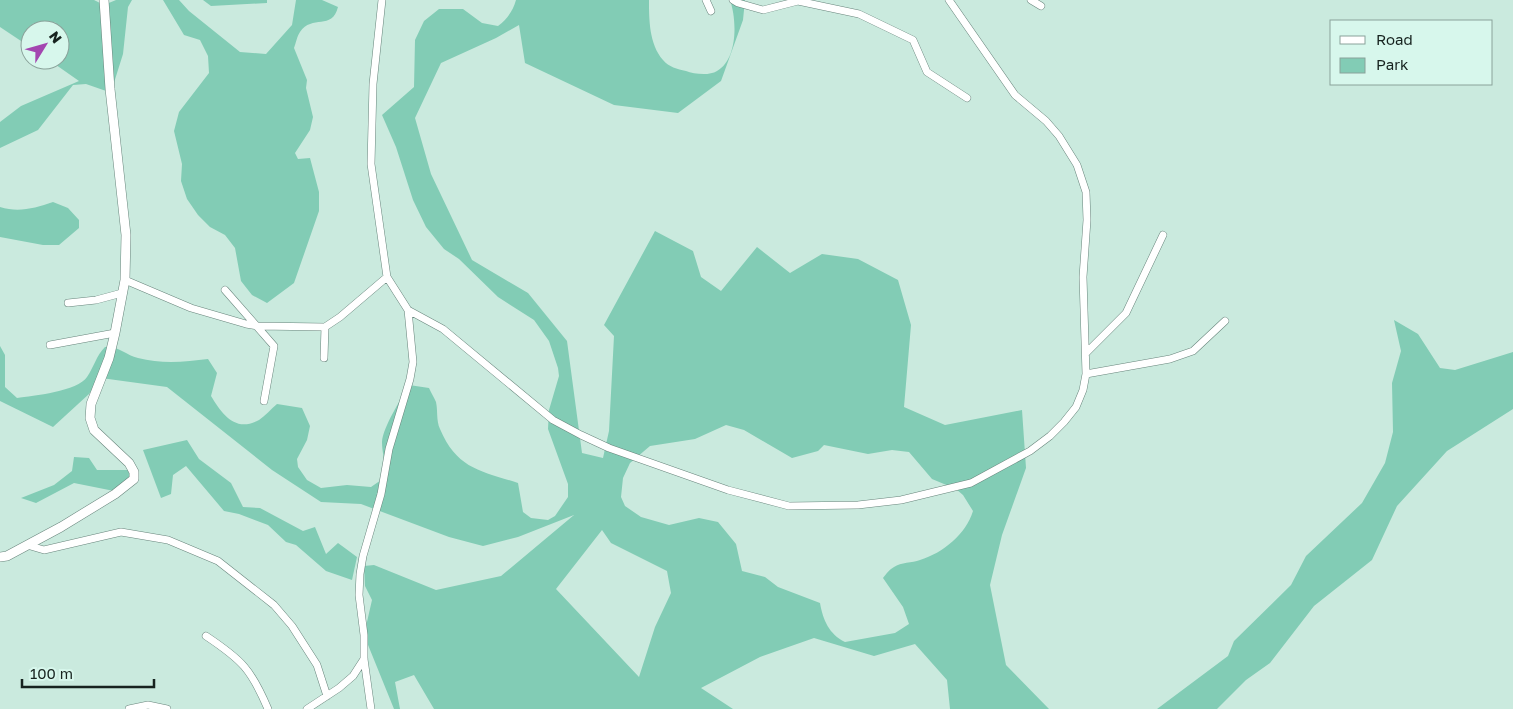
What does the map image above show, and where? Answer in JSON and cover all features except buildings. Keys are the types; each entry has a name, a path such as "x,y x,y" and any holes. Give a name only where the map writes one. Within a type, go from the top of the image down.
{"street":[{"path":"0,558 61,527 115,494 134,479 134,472 128,463 94,430 90,418 91,404 109,358 116,333 125,280 126,235 110,89 104,0"},
{"path":"371,709 364,660 364,636 359,595 362,556 381,494 389,449 410,379 413,362 408,310 387,277 371,164 373,84 382,0"},
{"path":"706,0 711,12"},
{"path":"733,0 762,10 798,1 859,14 913,40 927,72 967,98"},
{"path":"408,310 443,329 553,420 581,435 609,448 728,490 789,506 858,505 901,500 971,483 1030,451 1050,436 1064,422 1076,407 1083,390 1086,374 1083,277 1087,220 1086,192 1077,165 1059,136 1046,121 1015,95 950,0"},
{"path":"1031,0 1040,6"},
{"path":"1086,353 1126,313 1163,234"},
{"path":"125,280 191,308 246,324 325,328 387,277"},
{"path":"225,290 274,346 264,401"},
{"path":"68,303 96,300 122,293"},
{"path":"1086,374 1170,359 1193,352 1224,321"},
{"path":"324,358 325,328"},
{"path":"50,345 116,333"},
{"path":"27,545 44,550 121,532 168,540 218,561 274,605 292,626 317,665 327,696"},
{"path":"206,636 240,660 260,688 268,709"},
{"path":"307,709 353,676 364,660"},
{"path":"129,709 148,705 168,709"}],"green space":[{"path":"0,0 94,0 104,5 116,0 132,0 128,7 123,54 112,89 109,92 86,84 73,85 38,130 0,148 0,122 21,106 79,81 63,70 70,70 70,20 20,20 20,40 0,27"},
{"path":"163,0 179,0 189,11 240,52 266,54 292,25 296,0 322,0 338,7 335,14 327,21 310,24 305,27 299,34 294,48 307,80 306,88 313,117 310,130 295,153 298,159 310,158 319,192 319,211 294,283 267,303 252,295 241,281 235,248 225,235 210,227 198,215 187,199 181,181 182,164 174,131 179,112 209,73 208,56 200,40 184,35"},
{"path":"203,0 267,0 267,3 211,6"},
{"path":"516,0 649,0 652,39 658,54 668,64 676,68 693,73 706,74 714,73 724,65 732,49 734,18 730,0 745,0 743,20 721,81 678,113 614,105 525,63 519,25 496,38 441,63 415,118 431,174 472,260 528,293 567,341 582,453 603,458 609,431 614,336 604,325 655,231 693,251 701,277 721,291 757,247 790,273 822,254 858,259 898,280 911,325 904,407 945,425 1022,410 1026,468 1002,535 990,585 1006,665 1049,709 950,709 947,680 915,644 874,656 814,638 760,657 701,688 733,709 434,709 414,675 395,682 400,709 394,709 364,635 372,600 365,586 364,566 374,565 436,590 501,576 574,515 518,537 483,546 449,537 361,504 321,502 272,470 167,387 101,378 89,394 53,427 0,401 0,346 5,355 5,387 17,398 55,392 82,382 105,347 118,349 134,357 155,361 182,362 208,359 217,373 211,396 230,420 243,424 259,420 277,404 302,408 310,426 307,440 297,459 298,467 307,480 321,488 347,485 371,487 384,478 383,436 409,385 429,388 436,402 440,429 454,453 462,460 482,471 518,483 523,512 531,518 548,520 555,516 568,497 568,484 548,429 549,410 559,376 549,341 534,320 498,297 459,259 444,249 426,227 413,200 396,147 382,115 414,87 415,40 424,21 439,9 463,9 482,23 498,26 504,21","holes":["726,425 744,430 792,458 818,451 824,445 868,454 892,450 909,452 932,479 956,489 963,495 973,511 959,535 937,553 920,560 897,565 883,578 903,607 909,624 895,633 845,642 831,631 823,615 820,603 778,587 765,577 742,571 736,544 718,522 699,518 669,525 641,517 625,506 621,497 623,478 630,463 650,446 695,439","602,530 611,543 667,571 671,593 655,627 639,677 556,589"]},
{"path":"53,202 68,208 79,220 79,228 59,245 43,245 0,237 0,207 20,210"},
{"path":"1394,320 1418,334 1440,368 1455,370 1513,352 1513,409 1447,451 1397,506 1372,560 1314,606 1270,663 1246,680 1217,709 1157,709 1228,656 1234,641 1291,585 1306,556 1362,503 1385,463 1393,432 1392,383 1401,351"},
{"path":"187,440 199,459 231,483 243,507 260,508 303,531 315,527 326,554 338,543 357,557 352,580 326,571 296,545 286,542 268,525 239,514 224,511 186,466 173,475 171,494 161,498 143,450"},
{"path":"74,457 89,458 97,470 128,470 131,480 114,491 74,483 36,503 21,498 54,485 72,471"}]}
